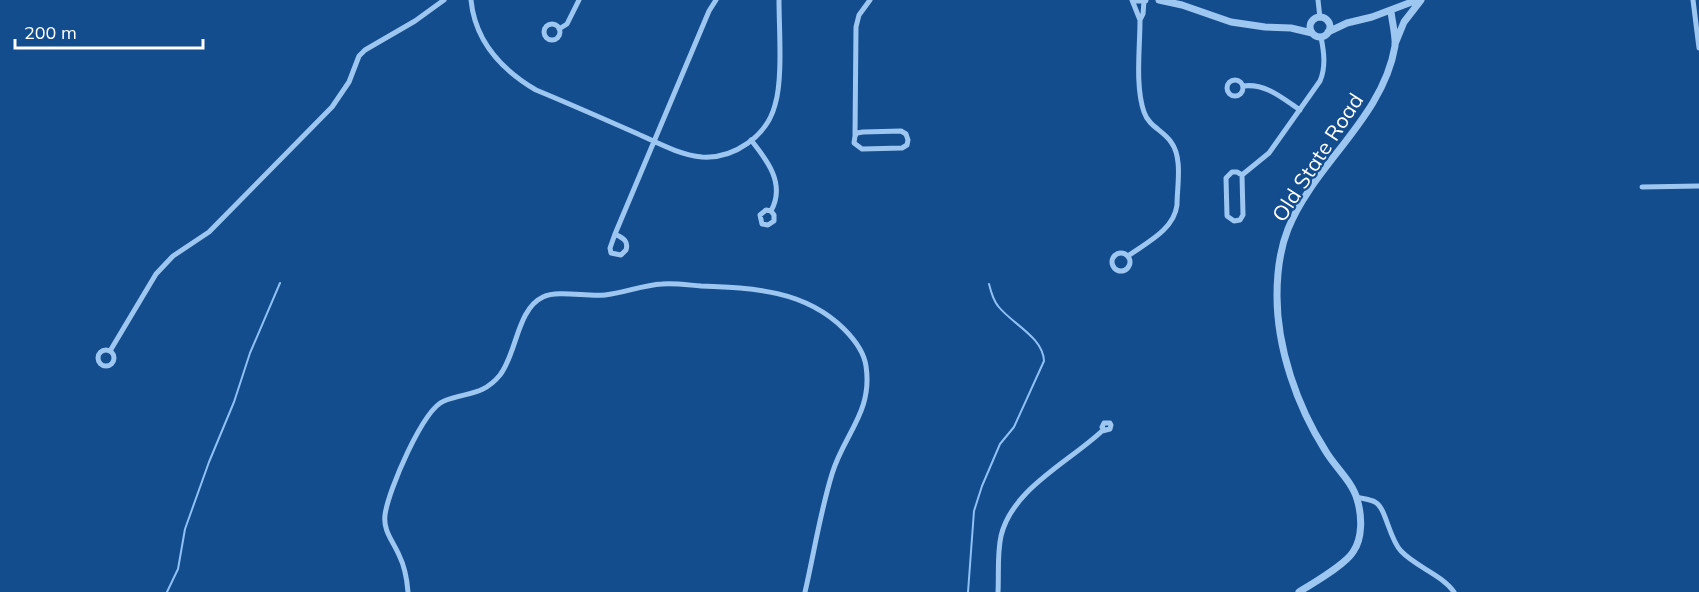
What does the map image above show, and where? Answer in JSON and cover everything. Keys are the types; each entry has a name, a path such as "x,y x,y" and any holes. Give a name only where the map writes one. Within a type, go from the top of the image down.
{"street":[{"path":"110,351 156,274 173,256 209,232 332,107 349,82 359,56 444,0"},
{"path":"471,0 477,26 485,44 493,55 523,82 655,141 687,154 706,157 729,153 751,140 770,120 776,101 779,0"},
{"path":"559,29 567,24 579,0"},
{"path":"615,234 709,11 716,0"},
{"path":"855,135 863,132 901,131 906,134 908,142 902,148 862,149 854,142 856,27 859,15 870,0"},
{"path":"1128,256 1167,227 1176,212 1177,205 1178,158 1175,148 1171,140 1147,120 1141,101 1140,20 1133,0 1144,0 1140,20"},
{"path":"1159,0 1179,2 1231,22 1291,28 1321,37 1347,23 1391,11 1419,0"},
{"path":"1318,0 1320,18"},
{"path":"1395,44 1404,22 1419,0"},
{"path":"1693,0 1699,48"},
{"name":"Old State Road","path":"1299,592 1353,552 1361,525 1357,497 1314,431 1285,357 1278,324 1279,267 1292,219 1375,97 1387,73 1395,44 1391,11"},
{"path":"1291,28 1320,18 1347,23"},
{"path":"1327,21 1330,26 1328,32"},
{"path":"1312,22 1312,33"},
{"path":"1242,175 1269,153 1323,75 1324,58 1321,37"},
{"path":"1243,86 1260,86 1273,91 1299,110"},
{"path":"751,140 768,162 775,177 774,203 771,211"},
{"path":"1232,172 1242,175 1243,215 1240,220 1234,221 1227,216 1226,178 1232,172"},
{"path":"1642,187 1699,186"},
{"path":"408,592 407,576 399,554 387,532 385,516 390,496 409,450 432,409 442,401 483,391 499,376 511,358 523,317 542,297 555,294 602,295 661,284 750,288 799,299 819,309 837,322 852,337 866,363 864,405 832,471 805,592"},
{"path":"998,592 1000,537 1008,518 1026,495 1048,473 1104,430"},
{"path":"1357,497 1373,500 1381,506 1390,534 1400,551 1454,592"}],"waterway":[{"path":"167,592 178,569 185,529 209,462 234,402 250,353 280,283"},
{"path":"968,592 974,511 982,486 1000,444 1014,427 1044,361 1042,352 1033,338 996,304 989,284"}]}
